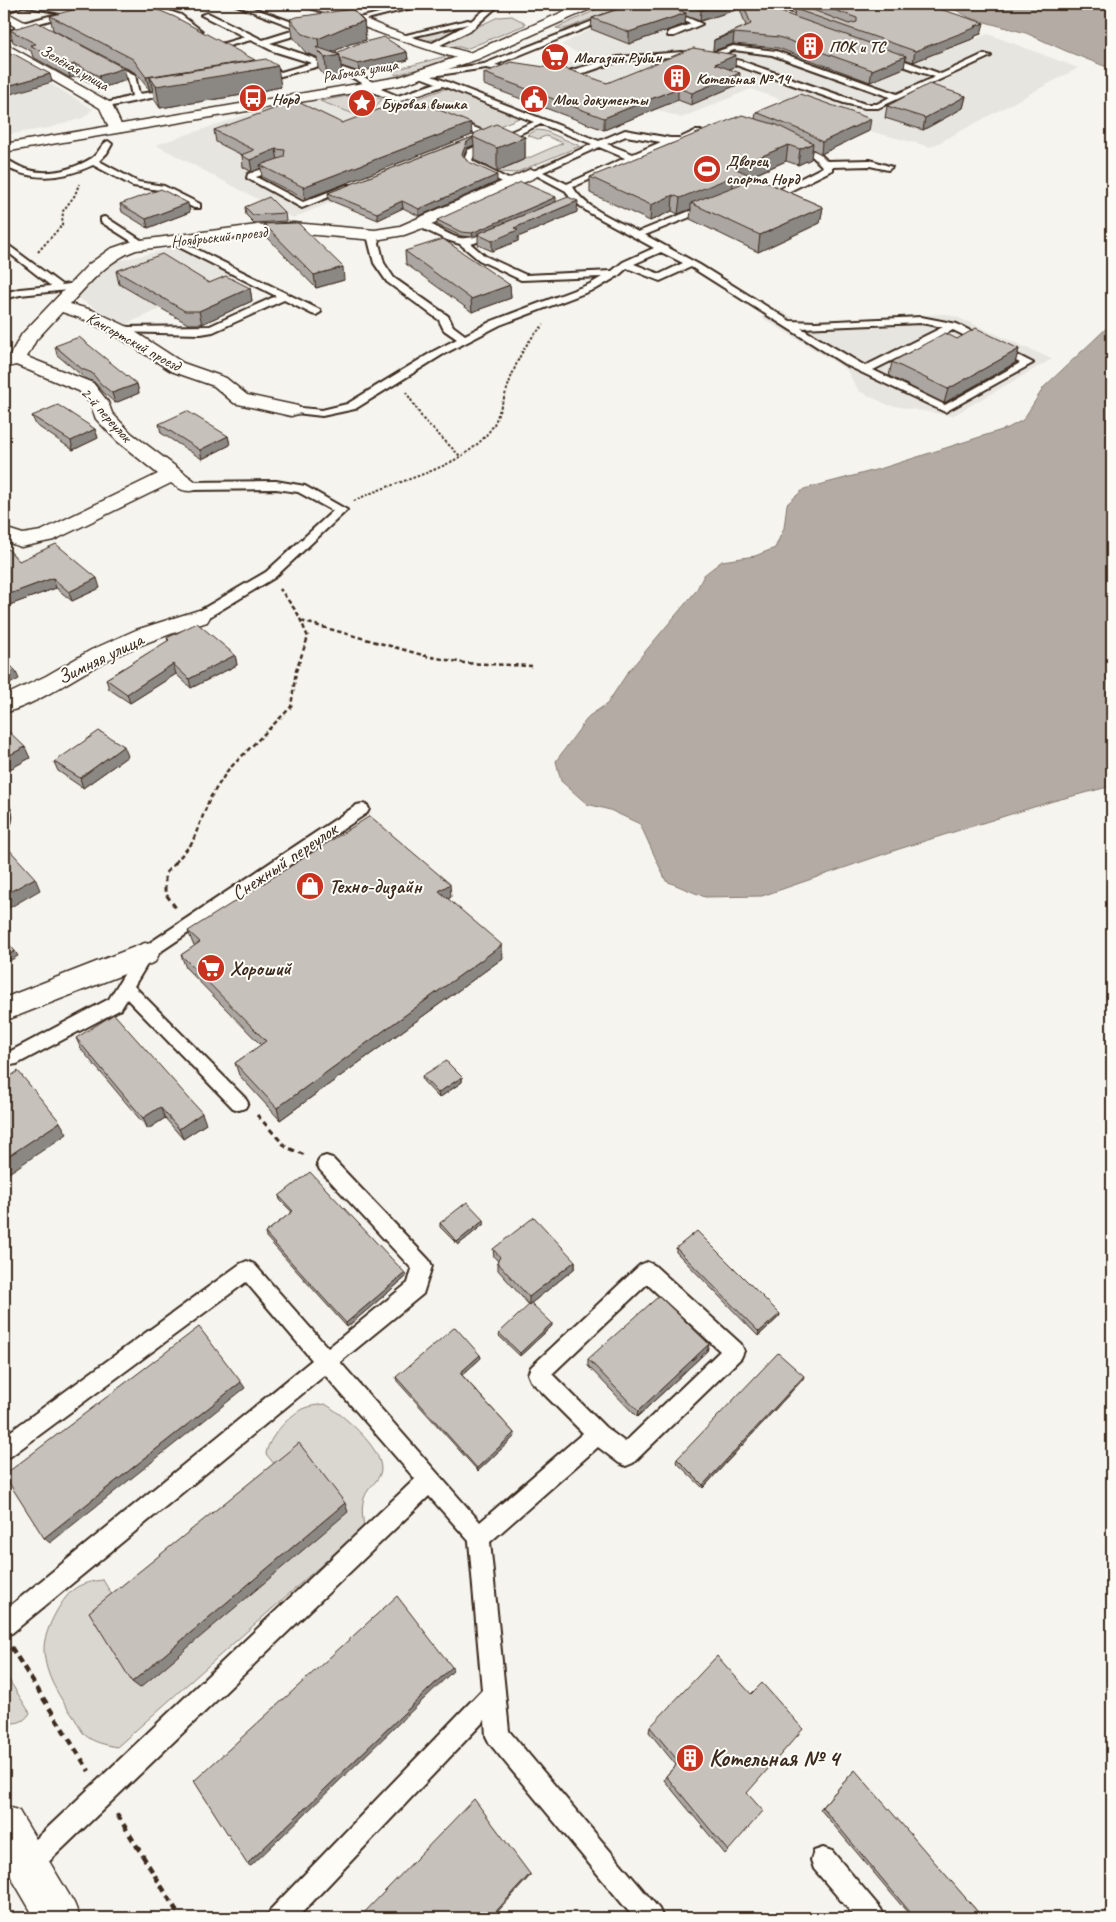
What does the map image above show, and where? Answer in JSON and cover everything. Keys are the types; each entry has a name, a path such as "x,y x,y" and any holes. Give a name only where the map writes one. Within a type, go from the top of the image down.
{"street":[{"name":"Рабочая улица","path":"4,148 370,86 423,75 468,58 591,4"},
{"path":"320,5 398,36 468,58"},
{"name":"Зелёная улица","path":"4,13 25,27"},
{"name":"Зелёная улица","path":"4,36 25,27"},
{"name":"Зелёная улица","path":"4,46 106,106 116,129"},
{"name":"Ноябрьский проезд","path":"10,361 28,338 77,286 94,269 116,252 142,244 257,230 292,228 372,235 404,230 533,173"},
{"name":"Качгортский проезд","path":"58,306 86,314 120,330 177,366 220,382 241,399 291,410"},
{"name":"2-й переулок","path":"10,361 86,387 99,402 104,415 117,430 180,481"},
{"path":"12,538 47,536 180,481"},
{"name":"Зимняя улица","path":"4,705 117,647 144,635 199,617"},
{"path":"4,1010 145,954"},
{"path":"4,1826 59,1918"}],"lane":[{"path":"4,13 23,4 68,12"},
{"path":"25,27 68,12 103,4"},
{"path":"142,4 178,17 195,19 252,37 276,49 354,75 370,86 432,114"},
{"path":"153,8 207,4"},
{"path":"236,4 305,29"},
{"path":"332,25 423,4"},
{"path":"430,46 468,28 496,4"},
{"path":"423,75 486,66 564,33 642,4 652,7"},
{"path":"787,9 801,4"},
{"path":"778,8 787,9 825,22"},
{"path":"661,10 698,24 670,34"},
{"path":"195,19 214,12"},
{"path":"195,19 192,29 208,38"},
{"path":"378,40 477,21"},
{"path":"262,42 305,29 323,26"},
{"path":"541,26 564,33"},
{"path":"25,27 41,30"},
{"path":"224,46 252,37"},
{"path":"216,42 232,50"},
{"path":"708,57 733,48 773,53 897,97"},
{"path":"543,75 558,77 618,59 682,54 738,63 865,106 878,106 987,56"},
{"path":"878,54 942,77"},
{"path":"248,58 280,74"},
{"path":"99,60 132,77 136,98"},
{"path":"263,77 329,60"},
{"path":"486,66 528,74"},
{"path":"785,80 815,68"},
{"path":"423,75 634,158"},
{"path":"398,99 443,83"},
{"path":"106,106 136,98 182,90"},
{"path":"441,117 497,140"},
{"path":"512,183 471,164 468,160 471,152 542,121"},
{"path":"533,173 626,133 670,141 682,140 705,130"},
{"path":"475,139 484,135"},
{"path":"780,140 816,155 827,164 870,163 888,167"},
{"path":"567,187 670,141"},
{"path":"4,162 25,172 40,175 54,174 78,168 92,161 106,152 108,144"},
{"path":"92,161 136,184 161,188 197,206"},
{"path":"282,164 251,176 251,178 302,204 359,184"},
{"path":"773,196 829,168 827,164"},
{"path":"533,173 567,187 573,196 572,201 690,264 786,323 866,370 945,409 1028,363 953,326 921,320 816,325 786,323"},
{"path":"638,235 719,202"},
{"path":"104,220 142,244"},
{"path":"420,224 456,242 464,243 483,239 508,228"},
{"path":"372,235 379,263 390,280 444,318 448,328 464,340"},
{"path":"174,241 316,312"},
{"path":"464,243 482,258 524,278 615,274"},
{"path":"4,246 60,288"},
{"path":"291,410 322,413 351,407 438,353 496,323 594,286 615,274 626,264 662,248"},
{"path":"626,264 660,278 690,264"},
{"path":"4,296 20,292 77,286"},
{"path":"4,307 20,292"},
{"path":"120,330 201,331 213,329 284,296"},
{"path":"866,370 953,326"},
{"path":"180,481 205,487 268,485 301,489 341,510 270,575 199,617"},
{"name":"Снежный переулок","path":"145,954 362,809"},
{"path":"4,812 4,822"},
{"path":"4,1060 11,1059 115,1004 145,954"},
{"path":"125,987 239,1103"},
{"path":"4,1625 416,1288 422,1266 326,1164"},
{"path":"4,1449 247,1270 479,1537 498,1736 650,1918"},
{"path":"648,1271 734,1352 626,1456 598,1434 538,1374 648,1271"},
{"path":"479,1537 598,1434"},
{"path":"27,1865 430,1480"},
{"path":"280,1918 494,1694"},
{"path":"823,1860 872,1918"}],"path":[{"path":"25,261 37,253 62,225 63,211 75,195 82,177 78,168"},
{"path":"341,510 369,492 432,470 461,457 490,429 497,417 521,352 537,330 545,324"},
{"path":"403,374 407,396 417,411 438,436 461,457"},
{"path":"188,925 165,893 165,874 192,842 210,798 228,770 291,707 296,663 308,637 301,621 270,575"},
{"path":"301,621 426,656 464,662 532,666"},
{"path":"239,1103 258,1115 286,1147 326,1164"}],"shaded area":[{"path":"609,4 627,4 571,27 564,29 556,28"},
{"path":"666,4 757,4 920,60 988,34 1078,68 931,147 869,131 751,89 681,118 590,87 550,69 587,57 561,45 591,29"},
{"path":"945,4 1112,4 1112,69 1026,33 970,18"},
{"path":"512,16 525,23 525,25 466,49 444,47 441,44 498,17"},
{"path":"463,25 451,35 438,39 419,40 418,37 445,28"},
{"path":"446,56 449,58 447,61 396,75 391,71"},
{"path":"4,57 93,109 83,118 48,128 4,135"},
{"path":"447,88 519,118 485,132 413,100"},
{"path":"358,94 370,97 356,103 362,105 374,97 382,99 367,119 320,101"},
{"path":"320,101 369,120 390,117 451,145 436,151 446,156 293,218 156,145 260,110"},
{"path":"537,130 545,131 580,146 515,173 499,172 477,161 510,166 563,143 546,136 538,139 527,135"},
{"path":"178,247 234,276 124,325 76,297 112,262"},
{"path":"778,310 797,319 807,321 946,314 957,317 1052,359 952,416 888,405 859,391 846,369 761,317"},
{"path":"1112,323 1112,786 1053,801 899,849 762,896 705,897 666,881 640,824 610,810 587,804 561,781 556,761 589,716 607,704 628,672 696,591 704,575 722,561 755,556 775,548 784,528 787,504 804,489 883,468 1008,428 1023,420 1044,387"},
{"path":"325,1404 360,1432 375,1451 380,1461 381,1470 379,1476 366,1494 363,1503 364,1527 117,1747 89,1738 82,1732 59,1695 50,1678 45,1660 44,1643 46,1635 53,1617 63,1601 77,1587 103,1580 117,1603 280,1471 266,1454 275,1435 291,1417 302,1409"},
{"path":"4,1672 30,1713 25,1719 18,1722 4,1721"}],"building":[{"path":"95,4 144,4 175,17 255,60 146,77 133,59 50,16"},
{"path":"633,4 662,4 686,13 629,32 592,18"},
{"path":"684,4 720,4 701,10"},
{"path":"743,4 758,4 906,56 872,70 779,37 734,33 714,40 751,24"},
{"path":"818,4 876,4 893,9 909,4 924,4 984,23 915,51 795,9 803,6 849,24 857,22 857,18"},
{"path":"352,9 364,21 318,39 303,34 290,19 297,17"},
{"path":"37,22 124,68 99,76 75,64 67,66 30,45 36,44 10,30"},
{"path":"384,37 407,52 358,64 340,58 340,55 336,53 357,44"},
{"path":"316,47 340,55 325,58"},
{"path":"693,48 736,55 715,64 740,73 692,93 678,88 604,118 484,73 511,62 558,69 564,68 607,83"},
{"path":"14,54 50,74 4,87 4,56"},
{"path":"266,59 278,66 156,86 150,77"},
{"path":"929,84 966,96 925,118 887,106"},
{"path":"800,94 871,119 822,142 808,133 756,112"},
{"path":"410,98 471,123 303,187 260,165 284,157 285,150 276,149 250,160 241,155 254,150 214,130 296,101 342,123"},
{"path":"742,115 777,125 813,143 800,149 788,145 734,168 823,207 760,235 691,203 741,184 741,176 734,176 680,198 673,195 651,205 590,177"},
{"path":"496,124 525,137 497,148 473,137 475,133"},
{"path":"473,137 467,142 462,154 467,161 497,175 419,209 402,201 377,213 328,193"},
{"path":"521,182 556,197 472,233 461,232 437,220"},
{"path":"161,189 188,203 146,219 120,204"},
{"path":"269,197 285,213 253,215 245,207"},
{"path":"568,197 578,201 514,228 518,230 492,241 477,234"},
{"path":"298,223 343,267 314,275 264,224"},
{"path":"443,239 510,285 471,299 405,251"},
{"path":"162,254 209,283 226,276 250,288 199,311 185,311 116,271"},
{"path":"976,328 1019,349 948,389 892,362 945,333 957,339"},
{"path":"79,337 137,384 112,393 92,373 82,369 55,346"},
{"path":"58,405 95,429 71,441 32,416"},
{"path":"187,411 228,436 200,450 159,424"},
{"path":"56,544 97,578 69,592 53,578 4,596 4,545 19,561"},
{"path":"197,623 235,655 189,679 173,664 127,694 106,679 169,640 167,638"},
{"path":"4,659 15,670 4,675"},
{"path":"4,727 25,747 4,758"},
{"path":"99,731 124,746 80,778 54,762"},
{"path":"370,816 450,884 439,891 502,945 277,1108 235,1063 266,1041 181,955 200,942 188,931"},
{"path":"6,846 35,878 4,895 4,848"},
{"path":"4,939 15,951 4,958"},
{"path":"114,1014 202,1113 179,1129 160,1107 143,1118 76,1038"},
{"path":"446,1061 462,1077 438,1093 422,1076"},
{"path":"18,1071 60,1122 4,1159 4,1081"},
{"path":"310,1172 405,1273 346,1323 265,1233 293,1211 279,1196"},
{"path":"467,1202 484,1220 457,1242 440,1223"},
{"path":"534,1217 575,1261 529,1297 497,1262 500,1257 493,1249"},
{"path":"697,1231 780,1314 759,1332 676,1248"},
{"path":"659,1296 709,1344 638,1411 588,1359"},
{"path":"531,1303 552,1323 520,1353 499,1333"},
{"path":"199,1327 241,1382 44,1538 4,1475"},
{"path":"455,1327 480,1355 460,1373 514,1433 477,1468 396,1377"},
{"path":"778,1353 804,1376 703,1485 677,1459"},
{"path":"299,1443 345,1503 132,1682 89,1612"},
{"path":"397,1596 452,1667 247,1864 194,1781"},
{"name":"Котельная № 4","path":"717,1656 751,1694 762,1683 803,1729 747,1793 763,1811 728,1851 666,1776 679,1762 650,1727"},
{"path":"855,1770 983,1918 915,1918 822,1807"},
{"path":"474,1799 530,1874 490,1918 359,1918"}],"place":[{"name":"ПОК и ТС","path":"810,46"},
{"name":"Магазин Рубин","path":"555,57"},
{"name":"Котельная № 14","path":"677,78"},
{"name":"Норд","path":"253,98"},
{"name":"Мои документы","path":"534,99"},
{"name":"Буровая вышка","path":"362,103"},
{"name":"Дворец спорта Норд","path":"707,169"},
{"name":"Техно-дизайн","path":"310,886"},
{"name":"Хороший","path":"211,968"},
{"name":"Котельная № 4","path":"690,1758"}]}
